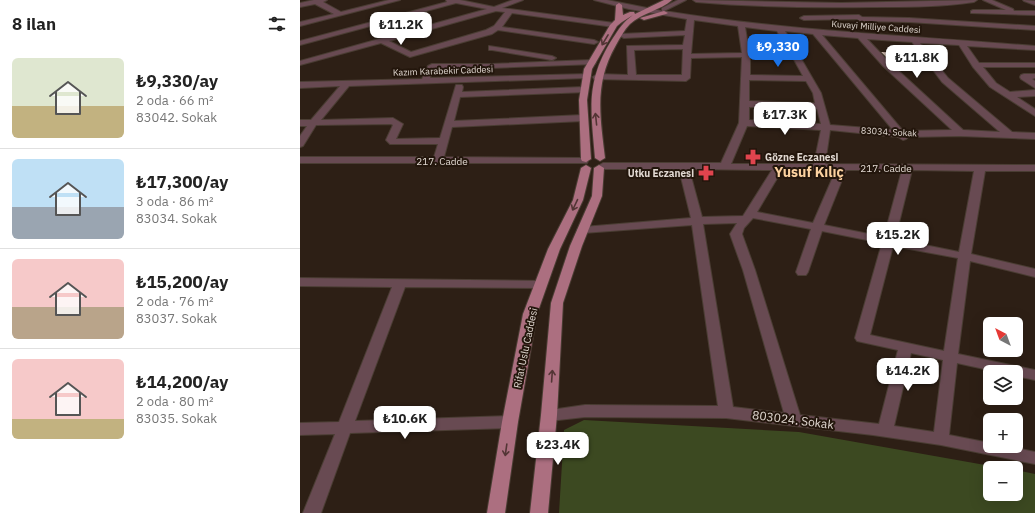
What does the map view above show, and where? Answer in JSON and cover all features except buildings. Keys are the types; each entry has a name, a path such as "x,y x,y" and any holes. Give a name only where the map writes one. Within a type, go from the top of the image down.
{"main road":[{"path":"539,513 549,415 556,303 597,196 593,163 583,118 582,100 588,68 638,5 656,0"},
{"path":"593,163 597,77 605,56 622,25 669,0"},
{"path":"619,5 622,25"},
{"path":"622,25 664,11"},
{"name":"Rifat Uslu Caddesi","path":"496,513 510,422 530,314 554,249 578,200 593,163"}],"street":[{"path":"300,24 397,0"},
{"path":"300,63 437,26 520,0"},
{"name":"Kuvayi Milliye Caddesi","path":"597,0 608,1 619,5 638,5 649,10 664,11 691,17 710,8 740,24 780,29 813,32 864,28 914,40 1035,48"},
{"path":"664,11 683,0"},
{"path":"696,0 710,8 797,3 886,2 928,4 974,0"},
{"path":"986,0 1018,13"},
{"path":"1026,0 1035,3"},
{"path":"300,6 321,1 340,14"},
{"path":"300,43 455,1 494,9 622,25 689,31"},
{"path":"962,1 973,12 997,45"},
{"path":"886,2 909,20"},
{"path":"797,3 813,32 903,138"},
{"path":"849,3 886,64 960,133"},
{"path":"928,4 933,10"},
{"path":"362,9 385,21"},
{"path":"383,41 410,55 489,32 497,28 511,10"},
{"path":"973,12 1035,13"},
{"path":"413,13 437,26"},
{"path":"597,77 686,78 688,56 687,47 691,17"},
{"path":"804,18 864,28 909,20 941,20 983,25 1035,28"},
{"path":"300,24 321,38 345,51"},
{"path":"726,166 744,123 746,56 740,24"},
{"path":"497,28 594,42"},
{"path":"488,79 491,57 502,32 497,28"},
{"path":"780,29 810,79 817,93 821,106 826,127 820,167"},
{"path":"624,36 689,31"},
{"path":"914,40 945,80 1011,136"},
{"path":"962,42 976,65 993,85 1035,114"},
{"path":"632,78 630,48 687,47"},
{"path":"688,56 795,54"},
{"path":"491,57 576,62"},
{"path":"425,81 432,66 491,57 592,62"},
{"path":"976,65 1035,65"},
{"path":"1014,65 1024,77 1035,85"},
{"name":"Kazım Karabekir Caddesi","path":"300,85 587,76"},
{"path":"1024,77 1035,76"},
{"path":"745,77 810,79"},
{"path":"438,161 461,80"},
{"path":"300,144 314,122 346,84"},
{"path":"457,95 584,90"},
{"path":"1009,95 1035,93"},
{"path":"744,104 821,106"},
{"path":"448,124 583,118"},
{"path":"300,123 393,121 398,124 391,140 393,142 444,141"},
{"name":"83034. Sokak","path":"744,123 826,127 903,138 960,133 1035,136"},
{"name":"217. Cadde","path":"300,160 593,163 684,168 708,166 1035,168"},
{"name":"217. Cadde","path":"300,163 705,163 708,166"},
{"path":"779,167 748,216 739,227 736,234 749,270 794,420"},
{"path":"684,168 696,221 726,412"},
{"path":"802,272 817,228 842,168"},
{"path":"908,168 862,338 1035,375"},
{"path":"940,439 949,356 964,256 980,168"},
{"path":"583,230 748,216 964,256 1035,272"},
{"path":"300,282 542,284"},
{"path":"312,513 400,283"},
{"path":"885,431 906,347"},
{"name":"803024. Sokak","path":"549,415 585,411 726,412 940,439 1035,458"},
{"path":"300,429 510,422"}],"green space":[{"path":"584,420 799,432 983,465 983,501 1023,501 1023,471 1035,474 1035,513 559,513 564,430"}],"place":[{"name":"Gözne Eczanesi","path":"753,157"},
{"name":"Utku Eczanesi","path":"706,173"}],"district":[{"name":"Yusuf Kılıç","path":"809,172"}]}
